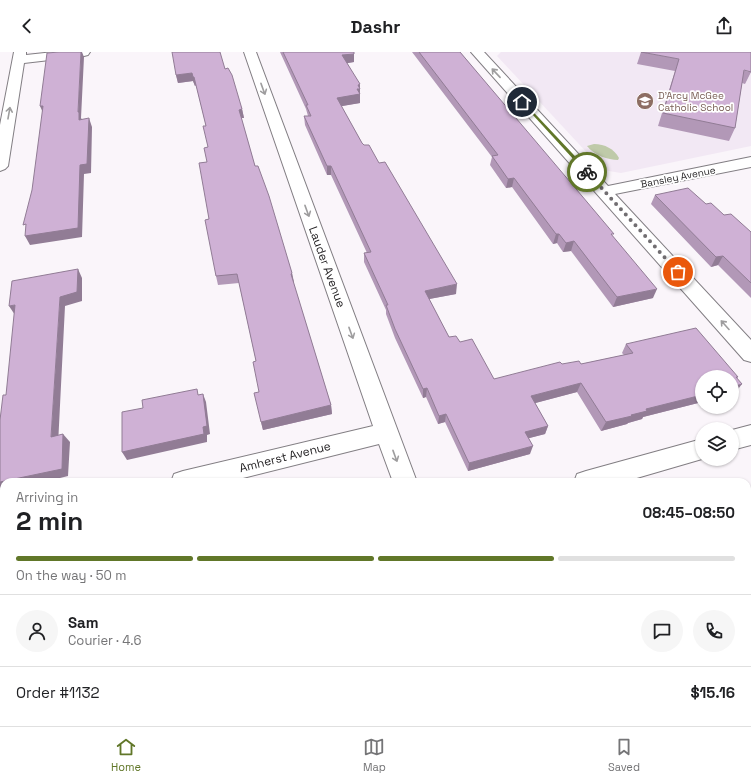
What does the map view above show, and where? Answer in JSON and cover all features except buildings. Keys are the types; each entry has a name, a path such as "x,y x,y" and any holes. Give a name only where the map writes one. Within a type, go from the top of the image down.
{"street":[{"path":"0,166 19,56 84,52"},
{"name":"Lauder Avenue","path":"250,52 403,478"},
{"path":"477,52 605,191 751,354"},
{"name":"Bansley Avenue","path":"605,191 751,162"},
{"name":"Amherst Avenue","path":"199,478 386,432"},
{"path":"739,438 751,435"},
{"path":"600,478 695,451"}],"shaded area":[{"name":"D'Arcy McGee Catholic School","path":"501,52 751,52 751,146 621,173 603,170 497,56"}],"green space":[{"path":"594,144 605,146 612,150 619,158 618,160 601,156 593,152 587,146"}],"way so far":[{"path":"587,172 678,272"}],"place":[{"name":"D'Arcy McGee Catholic School","path":"645,101"}],"route":[{"path":"522,102 587,172"}]}
